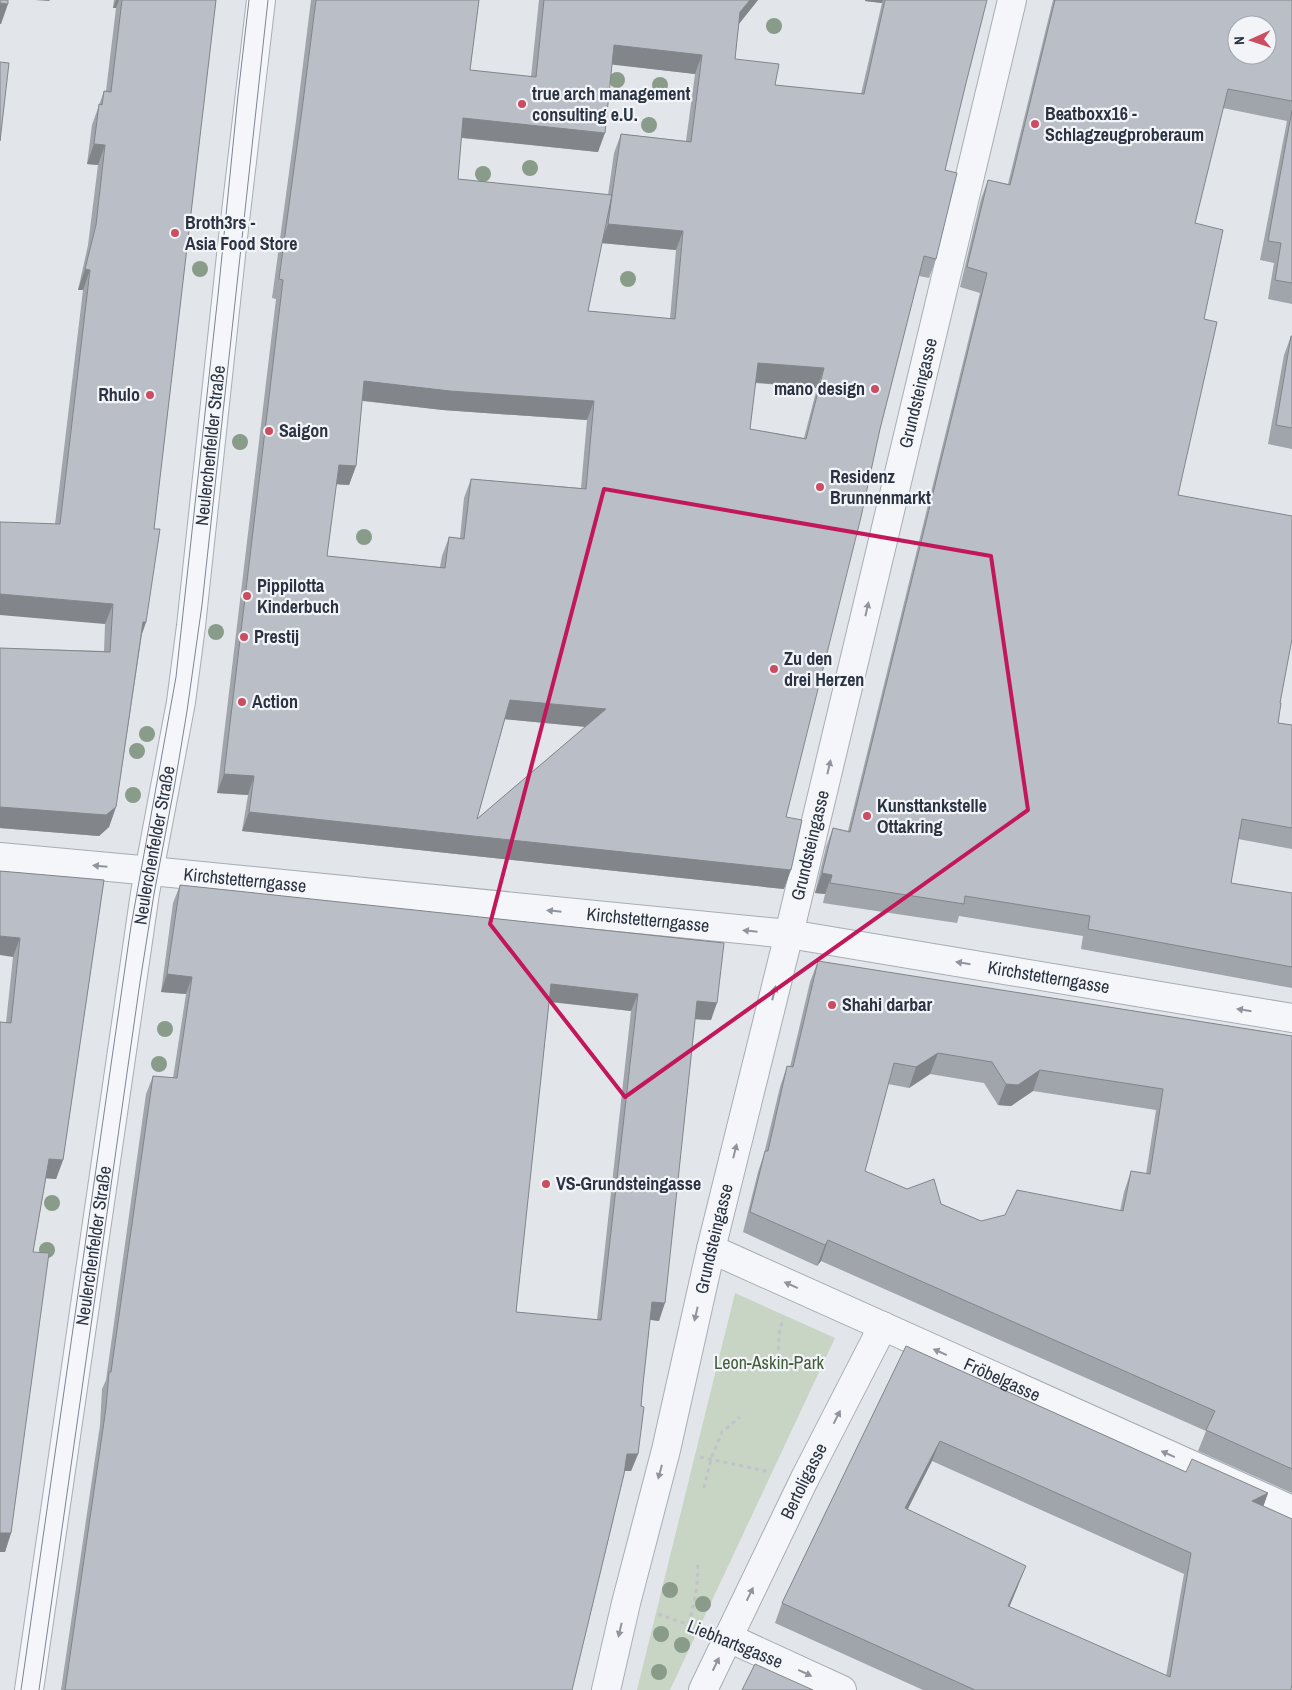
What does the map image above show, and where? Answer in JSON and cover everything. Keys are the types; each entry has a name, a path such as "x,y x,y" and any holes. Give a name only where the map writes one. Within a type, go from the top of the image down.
{"street":[{"name":"Neulerchenfelder Straße","path":"29,1690 148,871 173,749 192,626 232,246 261,0"},
{"name":"Grundsteingasse","path":"606,1690 626,1603 666,1450 711,1249 789,934 1012,0"},
{"name":"Kirchstetterngasse","path":"0,857 789,934 1292,1018"},
{"name":"Fröbelgasse","path":"711,1249 1292,1510"},
{"name":"Bertoligasse","path":"728,1638 804,1480 883,1326"},
{"path":"702,1690 728,1638"},
{"name":"Liebhartsgasse","path":"728,1638 842,1690"}],"path":[{"path":"704,1488 711,1459 722,1432 740,1417"},
{"path":"666,1450 804,1480"},
{"path":"688,1624 697,1587 698,1562"},
{"name":"Liebhartsgasse","path":"626,1603 728,1638"}],"highlighted area":[{"path":"604,489 991,556 1028,810 625,1097 490,924"}],"green space":[{"name":"Leon-Askin-Park","path":"735,1293 835,1338 670,1690 637,1690"}],"building":[{"path":"0,0 8,0 8,4 0,3"},
{"path":"122,0 216,0 154,529 160,529 146,622 143,622 116,807 106,815 0,807 0,648 110,652 113,604 0,594 0,522 60,524 90,270 85,269 96,225 105,145 94,144 99,104 102,105 104,91 111,92"},
{"path":"316,0 479,0 470,70 536,77 544,0 750,0 740,12 735,59 779,64 775,85 864,94 885,0 987,0 945,170 957,173 936,259 924,256 786,817 802,820 791,870 249,812 254,776 224,774 283,280 279,279","holes":["614,45 702,55 691,142 621,134 612,195 458,179 463,118 605,133","612,195 608,224 683,231 675,319 588,311","758,363 824,368 806,439 750,429","364,381 450,391 594,401 586,489 471,479 464,539 449,537 445,568 327,556 339,465 356,466","510,700 606,709 477,819"]},
{"path":"1055,0 1292,0 1292,101 1228,89 1195,223 1223,230 1204,319 1217,322 1178,495 1292,516 1292,639 1278,723 1292,725 1292,828 1242,819 1231,883 1292,893 1292,967 1088,929 1090,916 965,896 964,904 830,883 832,875 822,873 833,828 850,832 987,273 967,267 988,180 1010,185"},
{"path":"0,62 9,63 0,141"},
{"path":"1292,110 1292,283 1275,280 1281,243 1268,241"},
{"path":"1292,336 1292,428 1276,425"},
{"path":"0,871 104,880 63,1160 49,1159 33,1252 49,1253 11,1533 0,1533 0,1022 11,1023 20,938 0,936"},
{"path":"180,885 724,943 717,1003 697,1001 665,1303 652,1302 641,1406 644,1407 638,1454 627,1454 624,1474 572,1690 65,1690 106,1408 109,1372 111,1372 153,1076 177,1078 192,977 167,974","holes":["551,984 638,994 601,1320 516,1312"]},
{"path":"818,961 1292,1036 1292,1469 1206,1430 1215,1411 828,1240 825,1245 750,1212 765,1151 768,1151 787,1066 793,1067","holes":["938,1053 992,1062 1006,1084 1018,1085 1040,1070 1163,1089 1150,1174 1131,1171 1123,1211 1017,1190 1005,1215 981,1221 941,1204 934,1179 907,1189 865,1171 894,1063 916,1067"]},
{"path":"906,1346 1186,1472 1192,1459 1268,1493 1252,1501 1292,1519 1291,1690 975,1690 782,1603","holes":["940,1441 1191,1553 1170,1677 1008,1606 1026,1566 905,1508"]},
{"path":"755,1664 813,1690 742,1690"}],"tram line":[{"path":"21,1690 131,926 176,677 249,0"},
{"path":"39,1690 140,982 187,711 202,605 268,0"}],"place":[{"name":"true arch management consulting e.U.","path":"522,104"},
{"name":"Beatboxx16 - Schlagzeugproberaum","path":"1035,124"},
{"name":"Broth3rs - Asia Food Store","path":"175,233"},
{"name":"mano design","path":"875,389"},
{"name":"Rhulo","path":"150,395"},
{"name":"Saigon","path":"269,431"},
{"name":"Residenz Brunnenmarkt","path":"820,487"},
{"name":"Pippilotta Kinderbuch","path":"247,596"},
{"name":"Prestij","path":"244,637"},
{"name":"Zu den drei Herzen","path":"774,669"},
{"name":"Action","path":"242,702"},
{"name":"Kunsttankstelle Ottakring","path":"867,816"},
{"name":"Shahi darbar","path":"832,1005"},
{"name":"VS-Grundsteingasse","path":"546,1184"}]}
